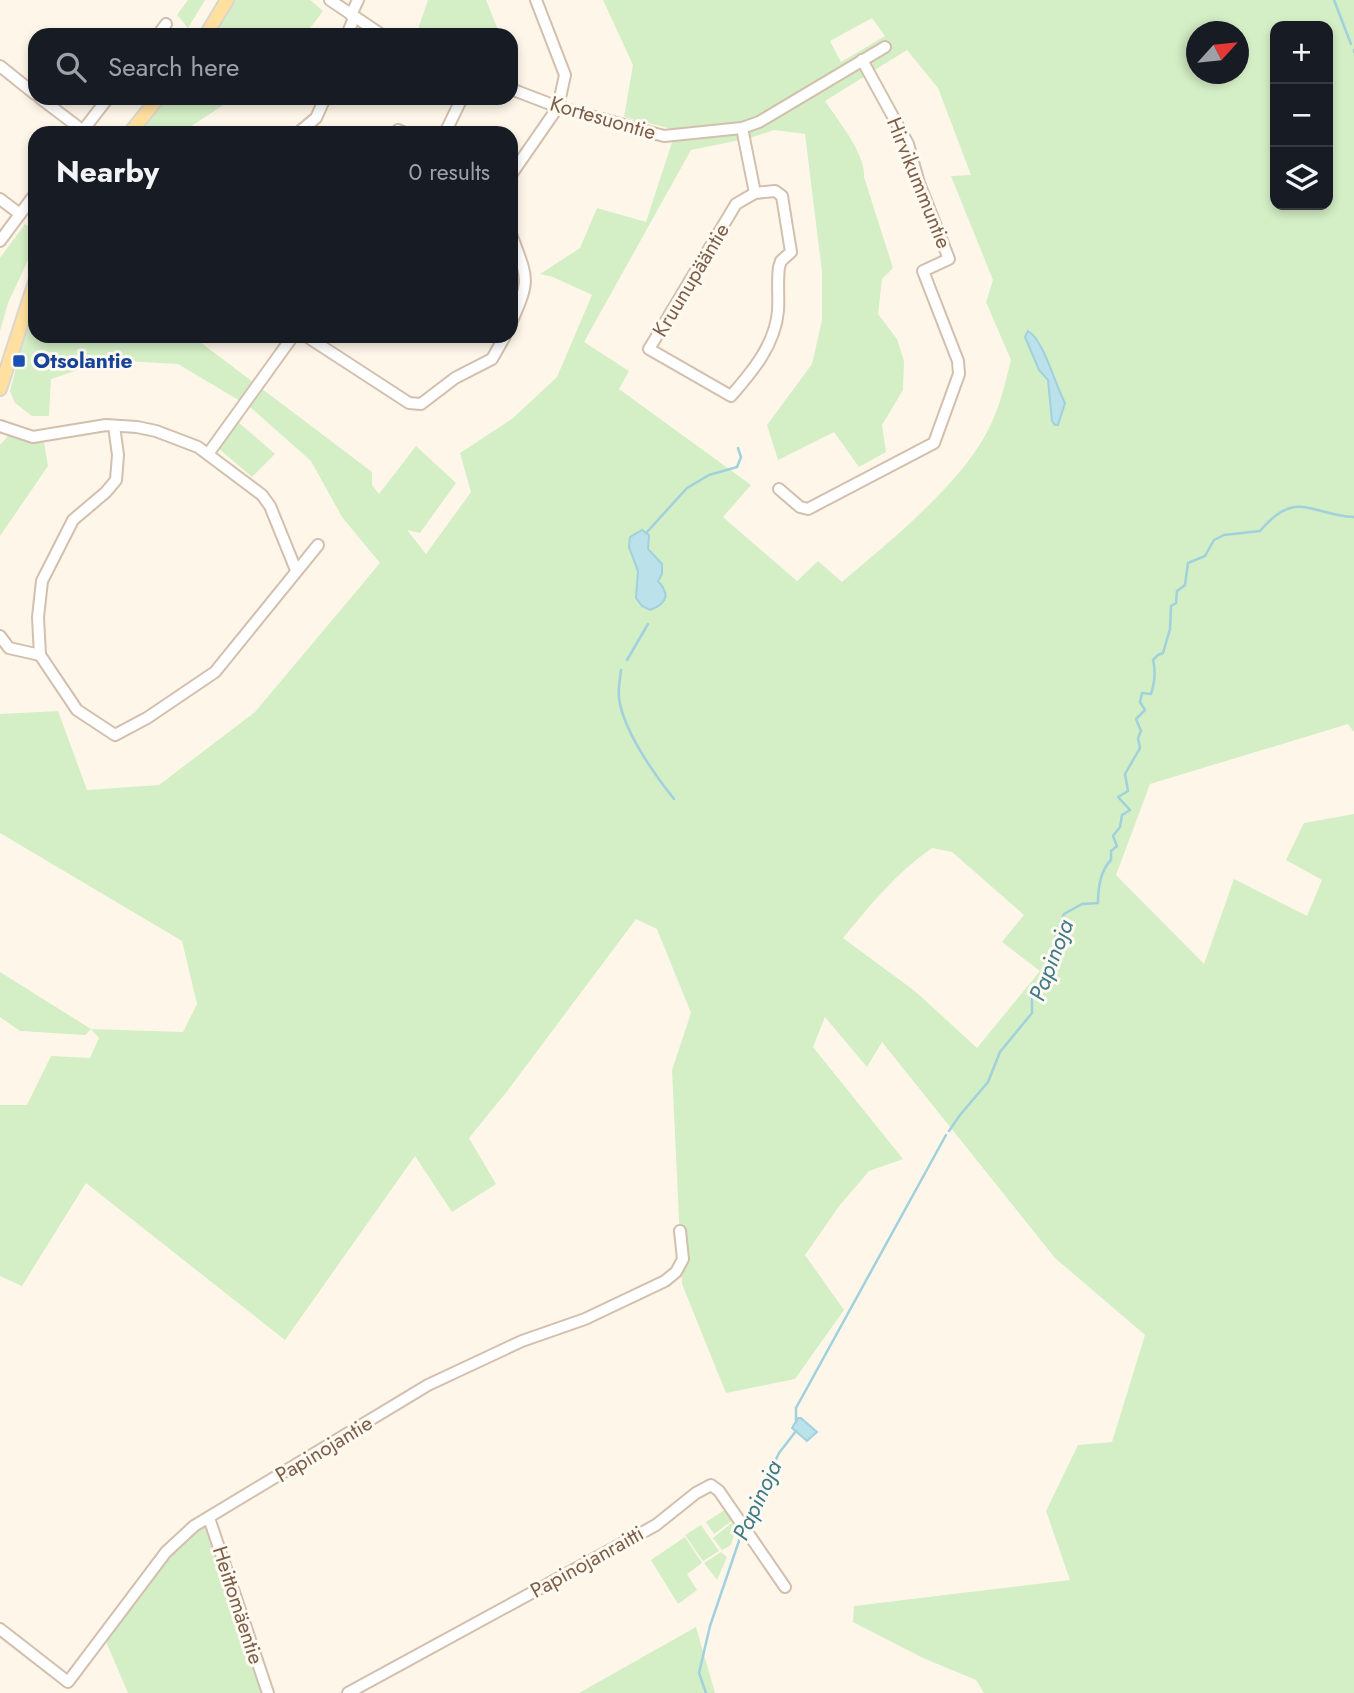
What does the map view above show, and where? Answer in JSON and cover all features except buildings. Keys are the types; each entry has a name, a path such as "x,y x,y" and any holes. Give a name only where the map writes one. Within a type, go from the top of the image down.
{"main road":[{"path":"210,28 227,0"},
{"path":"136,126 152,105"},
{"path":"0,389 28,303"}],"street":[{"path":"330,0 371,28"},
{"path":"349,28 358,0"},
{"path":"518,166 558,107 565,75 536,0"},
{"path":"163,28 166,24"},
{"name":"Kortesuontie","path":"518,92 558,107 664,136 742,128 759,122 885,47"},
{"name":"Hirvikummuntie","path":"779,489 800,507 808,509 934,443 959,374 958,361 923,271 949,259 919,183 908,144 862,60"},
{"path":"0,66 28,88"},
{"path":"49,105 75,126"},
{"path":"87,126 103,105"},
{"path":"306,126 316,118 322,105"},
{"path":"448,126 459,105"},
{"path":"742,128 755,193"},
{"name":"Kruunupääntie","path":"775,191 782,196 791,252 781,261 774,331 758,363 730,396 649,349 736,204 755,193 775,191"},
{"path":"0,199 20,214"},
{"path":"0,241 28,203"},
{"path":"518,254 527,280 526,290 518,308"},
{"path":"208,454 287,343"},
{"path":"316,343 370,379 415,404 421,404 455,378 492,359 501,343"},
{"path":"0,426 33,436 106,425 156,431 198,447 262,495 270,506 296,570"},
{"path":"114,426 118,455 116,480 73,520 42,581 38,617 40,655 77,710 114,735 147,718 215,672 318,545"},
{"path":"0,636 9,648 40,655"},
{"name":"Papinojantie","path":"60,1693 166,1552 194,1526 428,1385 522,1340 585,1319 665,1281 676,1272 683,1259 680,1231"},
{"name":"Papinojanraitti","path":"348,1693 656,1525 696,1493 711,1485 719,1491 785,1587"},
{"name":"Heittomäentie","path":"209,1518 268,1693"},
{"path":"0,1629 68,1682"}],"green space":[{"path":"188,0 205,0 188,28 177,15"},
{"path":"233,0 310,0 323,11 310,28 215,28"},
{"path":"428,0 486,0 497,28 418,28"},
{"path":"603,0 1354,0 1354,732 1348,724 1150,784 1116,875 1204,964 1234,879 1307,916 1322,880 1286,860 1304,823 1354,814 1354,1693 984,1693 976,1680 923,1658 853,1622 854,1606 1070,1580 1046,1511 1078,1445 1112,1442 1145,1335 1055,1258 882,1042 867,1067 825,1017 813,1047 903,1159 869,1171 840,1205 805,1255 844,1310 795,1379 726,1393 682,1284 672,1070 691,1013 657,929 636,919 469,1138 496,1184 452,1212 415,1156 285,1340 86,1183 22,1286 0,1276 0,1105 27,1105 51,1056 90,1058 99,1038 91,1029 183,1032 197,1004 182,941 0,833 0,714 58,711 87,790 159,785 255,712 380,563 342,517 311,461 250,407 178,364 108,360 51,379 49,416 32,416 15,403 10,391 28,324 28,343 201,343 372,472 372,485 379,494 416,446 456,483 420,533 407,530 426,554 471,492 460,453 512,419 557,377 592,295 540,274 580,248 597,208 646,222 676,130 624,117 633,65","holes":["872,18 885,36 841,62 830,41","907,50 938,88 971,175 951,176 993,280 986,302 1011,360 999,403 983,440 967,463 927,507 842,582 818,561 797,581 723,517 751,485 619,389 629,371 584,342 691,150 750,138 774,130 805,134 822,272 822,320 812,364 767,425 778,460 834,432 859,467 886,452 882,425 903,390 904,361 897,339 878,314 882,279 893,268 860,158 850,137 825,101","1025,337 1039,341 1064,400 1060,423 1055,425 1052,421 1048,380 1039,370","642,530 649,537 647,547 653,553 661,576 658,583 665,593 663,601 650,610 643,607 637,599 638,570 630,542 630,537","932,848 952,852 1024,915 1002,942 1040,971 977,1048 916,992 843,938 896,878"]},
{"path":"159,105 223,105 192,126 142,126"},
{"path":"25,224 28,226 28,260 8,303 0,331 0,258"},
{"path":"238,422 275,454 252,477 218,448"},
{"path":"9,435 44,442 48,466 0,536 0,445"},
{"path":"0,972 91,1029 85,1035 20,1031 0,1017"},
{"path":"726,1509 733,1520 714,1534 706,1522"},
{"path":"209,1518 268,1693 128,1693 104,1637 166,1552"},
{"path":"734,1521 737,1525 731,1545 722,1550 713,1538"},
{"path":"701,1525 719,1551 703,1561 685,1535"},
{"path":"685,1537 702,1563 687,1574 697,1590 678,1604 651,1560"},
{"path":"721,1552 727,1557 717,1580 704,1563"},
{"path":"696,1627 715,1693 579,1693"}],"water":[{"path":"1028,331 1044,353 1065,403 1058,425 1052,421 1048,380 1039,370 1025,337"},
{"path":"642,530 649,535 648,549 662,564 662,574 658,581 665,594 662,603 650,610 642,606 636,598 638,571 629,547 630,537"},
{"path":"798,1418 817,1432 807,1441 792,1428"}],"waterway":[{"name":"Papinoja","path":"1334,0 1351,44"},
{"path":"647,532 687,488 709,475 737,467 741,457 738,448"},
{"name":"Papinoja","path":"949,1131 988,1082 1000,1052 1032,1013 1032,996 1044,979 1064,914 1082,904 1098,903 1102,874 1111,860 1111,851 1117,846 1113,836 1120,827 1122,815 1130,810 1118,797 1128,791 1125,774 1140,748 1138,738 1141,731 1136,719 1145,710 1140,702 1142,693 1151,694 1155,677 1153,660 1163,653 1170,629 1171,606 1176,603 1177,591 1185,585 1188,563 1205,556 1214,540 1224,535 1260,531 1284,510 1294,507 1354,517"},
{"path":"627,660 648,624"},
{"path":"621,670 619,698 626,724 649,764 674,799"},
{"name":"Papinoja","path":"796,1422 796,1408 946,1135"},
{"name":"Papinoja","path":"746,1523 779,1453 796,1431"},
{"name":"Papinoja","path":"706,1693 699,1673 710,1626 742,1532"}],"place":[{"name":"Otsolantie","path":"19,361"}]}
